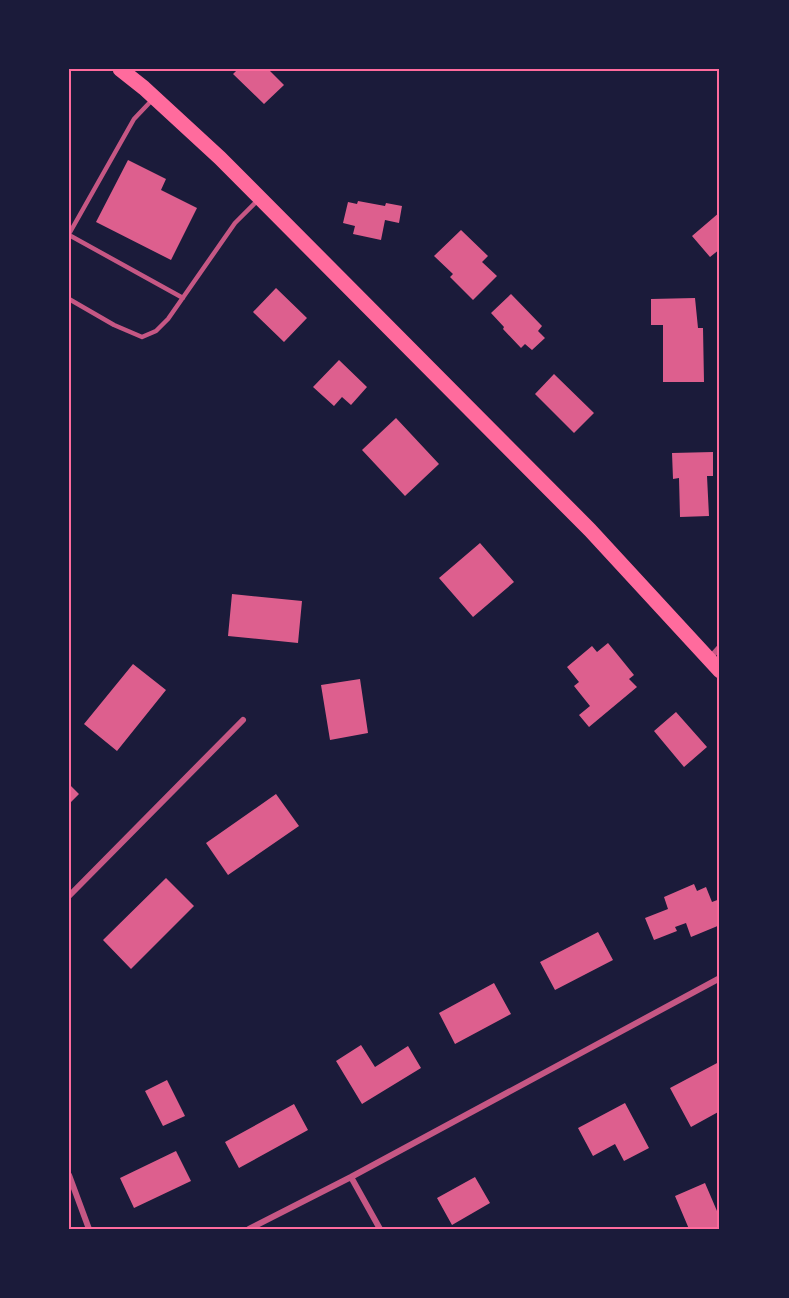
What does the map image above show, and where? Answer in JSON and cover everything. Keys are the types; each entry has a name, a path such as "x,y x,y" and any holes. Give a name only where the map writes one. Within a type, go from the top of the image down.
{"main road":[{"path":"120,69 220,158 590,530 650,597 715,653 720,671"}],"street":[{"path":"69,896 243,720"},
{"path":"249,1229 351,1177 720,978"},
{"path":"69,1175 89,1229"},
{"path":"351,1177 380,1229"}],"lane":[{"path":"154,98 134,119 69,234 183,298"},
{"path":"69,299 114,325 142,337 156,331 168,320 234,223 260,198"}],"building":[{"path":"238,69 268,69 284,85 264,104 233,74"},
{"path":"128,160 166,179 161,190 197,208 171,260 96,222"},
{"path":"358,201 385,206 386,203 402,206 399,223 385,220 381,240 353,234 355,226 343,223 348,202 357,204"},
{"path":"720,212 720,249 710,257 692,236"},
{"path":"461,230 488,256 482,262 497,276 473,300 450,277 453,274 434,256"},
{"path":"276,288 307,318 284,342 253,312"},
{"path":"511,294 542,326 538,331 545,338 532,350 525,344 521,348 491,313"},
{"path":"695,298 698,328 703,328 704,382 663,382 663,325 651,325 651,299"},
{"path":"339,360 367,387 351,405 342,397 334,406 313,387"},
{"path":"554,374 594,413 574,433 535,394"},
{"path":"396,418 439,464 405,496 362,450"},
{"path":"713,452 713,476 707,476 709,516 680,517 679,478 673,479 672,453"},
{"path":"480,543 514,582 473,617 439,578"},
{"path":"232,594 302,601 298,643 228,636"},
{"path":"608,643 634,675 629,679 637,687 589,727 579,715 590,706 574,686 579,682 567,667 592,646 597,652"},
{"path":"133,664 166,690 117,751 84,724"},
{"path":"360,679 368,733 330,740 321,685"},
{"path":"676,712 707,747 684,767 654,731"},
{"path":"69,784 79,794 69,804"},
{"path":"276,794 299,826 228,875 206,843"},
{"path":"166,878 194,906 131,969 103,940"},
{"path":"694,884 697,891 706,887 712,902 720,899 720,925 691,937 686,923 675,927 677,931 654,940 645,918 668,909 664,897"},
{"path":"598,932 613,960 555,990 540,962"},
{"path":"494,983 511,1014 455,1044 439,1013"},
{"path":"361,1045 375,1067 408,1046 421,1068 362,1104 336,1061"},
{"path":"719,1062 720,1111 691,1127 670,1088"},
{"path":"167,1080 185,1116 163,1126 145,1091"},
{"path":"625,1103 649,1148 624,1161 615,1144 593,1156 578,1128"},
{"path":"294,1104 308,1130 239,1168 225,1142"},
{"path":"176,1151 191,1181 134,1208 120,1178"},
{"path":"475,1177 490,1203 452,1225 437,1198"},
{"path":"705,1183 720,1218 720,1229 689,1229 675,1196"}]}
